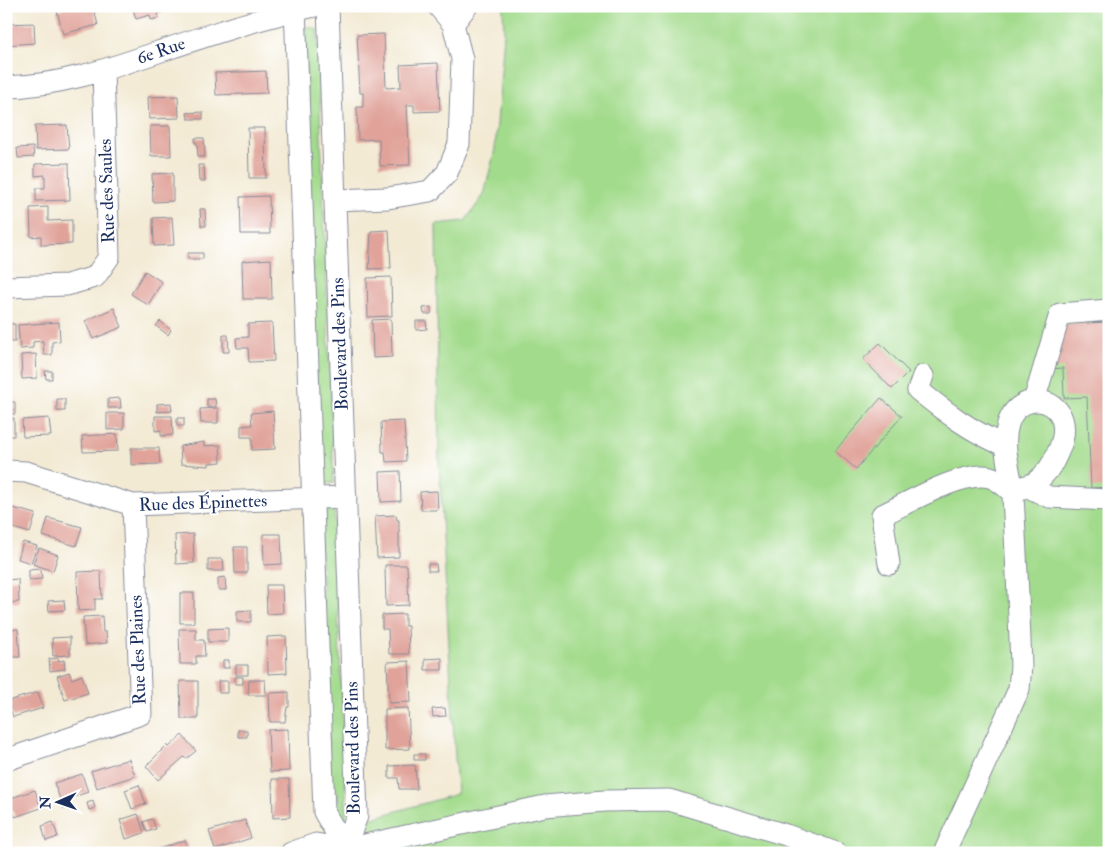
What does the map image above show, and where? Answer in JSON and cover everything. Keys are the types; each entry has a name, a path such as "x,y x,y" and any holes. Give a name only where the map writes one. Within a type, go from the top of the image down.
{"street":[{"name":"Boulevard des Pins","path":"328,6 357,816 346,852"},
{"path":"335,200 388,198 430,191 447,174 459,144 462,60 453,24 438,6"},
{"path":"453,24 467,6"},
{"name":"Boulevard des Pins","path":"301,8 312,499 324,812 346,852"},
{"name":"6e Rue","path":"6,87 56,81 103,71 194,40 301,8"},
{"name":"Rue des Saules","path":"6,287 67,285 95,276 109,257 103,71"},
{"path":"1034,401 1060,314 1109,310"},
{"path":"923,376 918,390 964,424 989,439 1004,445"},
{"path":"944,853 1019,689 1021,666 1019,489 1004,445 1008,423 1021,406 1034,401 1048,402 1059,410 1064,423 1064,441 1053,463 1037,481 1019,489"},
{"name":"Rue des Épinettes","path":"6,471 26,472 133,506 346,497"},
{"path":"889,564 882,515 962,478 977,475 992,477 1019,489 1049,497 1109,500"},
{"name":"Rue des Plaines","path":"6,760 141,714 133,506"},
{"path":"291,853 316,844 346,852 545,806 605,801 669,800 786,835 836,853"}],"green space":[{"path":"503,6 1109,6 1109,853 373,853 369,819 457,794 439,462 436,224 465,221 484,195 495,149 504,34"},
{"path":"305,28 317,29 334,483 319,484"},
{"path":"334,510 347,825 339,825 338,795 330,778 319,511"}],"building":[{"path":"68,6 93,6 98,25 63,34 57,11"},
{"path":"132,6 165,6 166,11 158,13 159,18 151,20 150,15 136,19"},
{"path":"34,23 35,43 6,45 6,24"},
{"path":"384,34 386,88 401,87 400,65 438,63 440,111 414,112 414,105 407,105 410,165 380,166 379,139 358,140 357,107 363,107 363,93 360,93 357,35"},
{"path":"266,71 267,93 216,95 215,73"},
{"path":"178,96 179,118 149,119 148,97"},
{"path":"203,112 203,119 188,119 187,113"},
{"path":"67,125 69,149 36,150 35,126"},
{"path":"150,126 170,126 171,156 151,156"},
{"path":"248,128 265,128 266,178 249,178"},
{"path":"195,138 204,138 205,157 198,157"},
{"path":"33,147 34,157 18,158 17,148"},
{"path":"69,163 70,200 36,201 36,188 45,188 45,175 35,176 35,164"},
{"path":"198,165 204,165 205,181 199,181"},
{"path":"173,173 173,201 153,202 152,174"},
{"path":"269,196 270,234 241,234 240,197"},
{"path":"48,207 48,221 72,220 72,244 41,245 41,236 31,237 30,208"},
{"path":"200,209 205,209 206,226 201,226"},
{"path":"172,217 174,245 154,246 153,218"},
{"path":"6,227 9,227 8,246 6,246"},
{"path":"389,230 391,268 369,269 371,231"},
{"path":"188,253 203,253 203,259 188,259"},
{"path":"271,259 272,299 243,299 242,261"},
{"path":"145,271 162,282 148,305 131,294"},
{"path":"391,277 392,316 368,317 367,278"},
{"path":"431,307 431,314 424,314 423,308"},
{"path":"114,308 122,327 93,339 85,321"},
{"path":"391,319 392,357 373,358 372,320"},
{"path":"160,321 171,330 168,335 156,326"},
{"path":"416,321 426,321 427,329 416,330"},
{"path":"59,322 60,341 52,342 52,355 44,355 43,341 33,342 33,348 20,349 18,325"},
{"path":"1109,322 1109,487 1091,488 1087,397 1064,398 1063,368 1050,369 1050,353 1061,352 1059,324"},
{"path":"272,323 274,361 249,362 248,348 237,348 236,338 248,337 248,324"},
{"path":"6,324 15,324 15,342 6,342"},
{"path":"223,335 228,335 229,352 223,352"},
{"path":"880,343 909,372 892,389 863,359"},
{"path":"36,354 37,378 22,379 21,355"},
{"path":"45,371 52,371 52,379 46,379"},
{"path":"120,398 121,408 108,408 108,399"},
{"path":"881,398 902,416 856,469 835,451"},
{"path":"57,399 65,399 65,411 57,411"},
{"path":"207,399 215,399 216,407 207,407"},
{"path":"6,402 15,402 15,414 6,414"},
{"path":"171,403 172,411 157,412 157,404"},
{"path":"218,408 218,423 201,423 200,409"},
{"path":"273,411 275,449 252,450 252,437 241,437 241,426 252,425 251,413"},
{"path":"107,413 124,413 124,429 107,430"},
{"path":"155,416 172,416 173,435 161,436 161,430 155,431"},
{"path":"14,418 14,436 6,436 6,419"},
{"path":"49,418 51,436 23,437 22,420"},
{"path":"177,418 184,418 184,426 177,426"},
{"path":"404,421 406,461 386,462 385,452 382,452 381,422"},
{"path":"117,434 118,451 83,452 82,436"},
{"path":"204,442 204,446 220,445 221,462 209,463 209,466 181,464 180,446"},
{"path":"131,448 159,448 160,464 131,465"},
{"path":"400,471 401,501 381,502 380,472"},
{"path":"437,491 438,510 421,510 420,492"},
{"path":"9,507 36,514 30,533 6,526"},
{"path":"396,515 397,520 399,520 399,557 377,558 375,516"},
{"path":"48,518 82,527 76,546 43,536"},
{"path":"193,534 194,563 176,564 175,535"},
{"path":"263,534 281,534 282,564 264,565"},
{"path":"23,542 37,546 31,563 18,559"},
{"path":"234,547 247,547 247,573 235,573"},
{"path":"39,548 58,555 53,571 33,564"},
{"path":"208,559 223,559 224,571 208,571"},
{"path":"428,564 436,564 437,571 428,571"},
{"path":"385,565 407,565 409,605 386,606"},
{"path":"41,569 42,579 29,580 29,570"},
{"path":"101,571 102,599 95,599 95,610 78,611 77,572"},
{"path":"225,577 226,590 218,590 218,578"},
{"path":"18,579 19,602 6,603 6,580"},
{"path":"266,585 282,585 283,613 267,614"},
{"path":"180,593 194,593 194,623 180,623"},
{"path":"64,600 65,610 49,611 48,601"},
{"path":"251,610 251,622 237,622 237,611"},
{"path":"405,614 405,626 408,626 409,654 389,654 388,629 382,629 382,615"},
{"path":"102,616 103,632 106,632 107,643 85,645 83,617"},
{"path":"228,628 228,642 208,642 208,629"},
{"path":"18,629 20,657 6,657 6,630"},
{"path":"179,629 196,629 196,640 204,640 205,656 196,656 196,664 180,664"},
{"path":"286,636 287,673 268,674 267,637"},
{"path":"70,637 70,655 53,656 52,638"},
{"path":"58,658 59,661 64,660 65,669 50,671 49,659"},
{"path":"442,658 442,670 425,670 425,659"},
{"path":"223,660 229,660 229,668 223,668"},
{"path":"409,661 411,702 389,703 387,662"},
{"path":"236,665 248,665 248,675 236,675"},
{"path":"69,672 72,679 82,675 88,693 65,700 57,676"},
{"path":"235,677 243,677 243,684 235,684"},
{"path":"249,680 265,680 266,695 248,695"},
{"path":"180,681 198,681 198,719 181,719"},
{"path":"218,681 228,681 228,693 219,693"},
{"path":"38,692 43,708 13,717 8,701"},
{"path":"289,692 289,707 287,707 285,722 270,722 269,693"},
{"path":"408,708 410,749 385,750 385,709"},
{"path":"445,708 446,716 433,717 432,709"},
{"path":"288,729 289,771 270,772 268,730"},
{"path":"238,730 247,730 247,737 238,737"},
{"path":"182,735 196,751 186,759 184,757 158,780 146,766 167,745 169,747"},
{"path":"414,754 425,754 425,760 414,760"},
{"path":"129,759 135,776 97,788 91,771"},
{"path":"415,765 417,789 399,789 398,778 389,778 389,766"},
{"path":"82,774 88,792 68,799 70,807 64,809 54,783"},
{"path":"272,779 289,779 290,817 273,818"},
{"path":"139,785 146,804 132,809 125,790"},
{"path":"35,790 41,808 15,817 8,799"},
{"path":"93,801 95,808 89,810 87,803"},
{"path":"138,814 144,833 126,839 120,820"},
{"path":"152,819 156,829 147,832 143,822"},
{"path":"245,820 251,838 215,850 209,831"},
{"path":"53,822 58,837 46,841 42,826"},
{"path":"185,840 190,853 150,853 150,852"}]}
